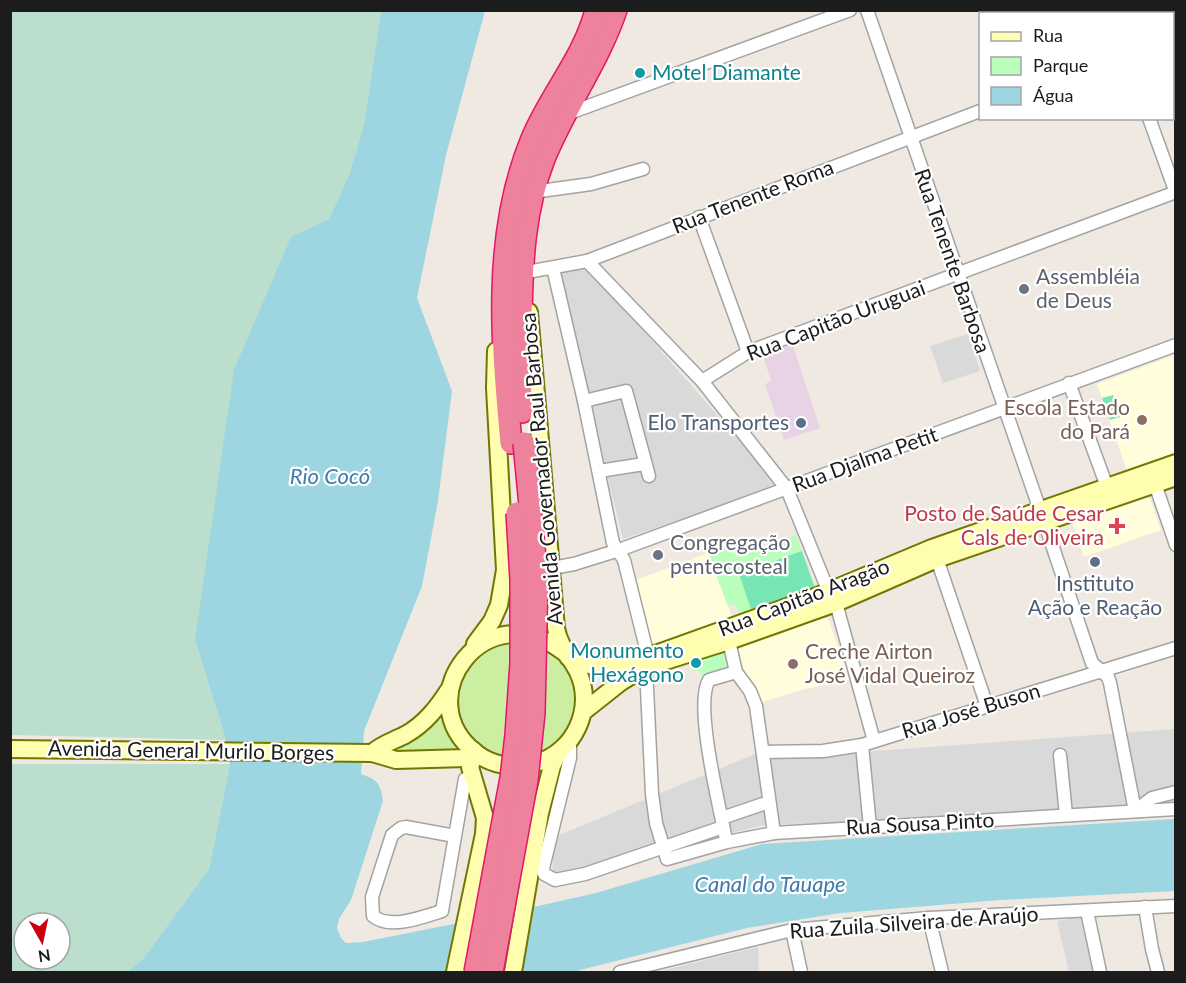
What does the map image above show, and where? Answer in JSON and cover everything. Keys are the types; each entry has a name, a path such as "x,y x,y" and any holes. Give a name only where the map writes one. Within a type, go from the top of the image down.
{"highway":[{"name":"Avenida Governador Raul Barbosa","path":"492,972 527,780 534,713 537,579 502,314 503,275 510,215 517,181 540,120 574,62 596,10"},
{"name":"Avenida Governador Raul Barbosa","path":"475,972 512,778 516,735 521,580 518,443 521,399 522,279 527,221 544,160 563,116 596,59 616,10"}],"main road":[{"name":"Avenida Governador Raul Barbosa","path":"513,972 540,813 552,766 577,729 583,712 584,691 578,673 558,639 556,628 529,311 522,279"},
{"name":"Avenida Governador Raul Barbosa","path":"502,314 495,362 495,388 505,570 495,613 457,669 452,684 450,705 455,726 462,739 490,762 508,766 526,766 543,761 565,746"},
{"name":"Rua Capitão Aragão","path":"583,712 647,662 820,595 832,596 937,560 1107,487 1176,463"},
{"name":"Rua Capitão Aragão","path":"566,655 592,667 604,668 647,662 729,641 832,596 932,548 1176,477"},
{"name":"Avenida Governador Raul Barbosa","path":"466,656 492,638 523,633 553,643 566,655"},
{"path":"372,753 380,746 421,724 440,704 452,684"},
{"name":"Avenida General Murilo Borges","path":"10,749 372,753 396,760 466,758 474,751"},
{"path":"455,972 484,834 485,818 470,767 474,751"},
{"path":"431,760 453,769 478,795"}],"street":[{"path":"563,116 850,10"},
{"name":"Rua Tenente Barbosa","path":"867,10 1092,663 1108,677 1135,811"},
{"name":"Rua Tenente Roma","path":"522,279 554,268 587,261 979,112"},
{"path":"1150,120 1175,192"},
{"path":"534,192 591,184 643,169"},
{"name":"Rua Capitão Uruguai","path":"702,381 748,352 1175,192"},
{"path":"699,217 748,352"},
{"path":"587,261 702,381 787,489 832,596 874,741"},
{"path":"554,268 614,543 624,560 647,662 652,794 656,822 663,846"},
{"name":"Rua Djalma Petit","path":"552,568 574,564 619,550 1176,345"},
{"path":"1069,383 1107,487"},
{"path":"584,401 626,391 647,470 599,471"},
{"path":"1155,484 1176,544"},
{"path":"937,560 987,706"},
{"path":"729,641 736,672 753,697 774,833"},
{"name":"Rua José Buson","path":"763,752 833,750 862,745 1176,648"},
{"path":"727,842 706,732 704,693 709,680 736,672"},
{"path":"862,745 870,827"},
{"path":"565,746 570,758 546,850 544,874 555,880 585,874 663,846 763,804"},
{"path":"1060,755 1066,815"},
{"path":"455,836 406,827 392,835 372,897 371,911 378,920 396,922 442,911 465,779"},
{"path":"1135,811 1152,798 1176,792"},
{"name":"Rua Sousa Pinto","path":"663,846 667,859 727,842 774,833 1176,809"},
{"name":"Rua Zuila Silveira de Araújo","path":"620,972 792,930 929,918 1176,906"},
{"path":"1145,907 1158,972"},
{"path":"1087,911 1100,972"},
{"path":"929,918 942,972"},
{"path":"792,930 801,972"}],"shaded area":[{"path":"585,264 779,486 623,539 557,272"},
{"path":"968,334 980,371 943,383 930,346"},
{"path":"792,343 820,428 784,440 765,384 771,381 762,352"},
{"name":"Escola Estado do Pará","path":"1175,355 1175,456 1128,474 1097,384"},
{"name":"Posto de Saúde Cesar Cals de Oliveira","path":"1145,497 1150,499 1161,530 1084,557 1072,522"},
{"path":"708,553 732,617 652,645 636,580"},
{"name":"Creche Airton José Vidal Queiroz","path":"826,617 849,680 801,690 760,703 746,677 737,650 743,644"},
{"path":"1175,729 1175,808 764,825 553,877 552,838 762,751 862,752"},
{"path":"1081,917 1093,972 1069,972 1057,921"},
{"path":"758,947 759,972 656,972 697,962"}],"green space":[{"path":"11,11 381,11 364,124 349,175 329,219 291,238 195,640 226,740 11,735"},
{"path":"1113,395 1120,417 1110,420 1102,398"},
{"path":"796,535 815,586 740,616 735,604 728,606 709,555 731,547 737,557"},
{"path":"802,551 814,586 751,609 739,574"},
{"path":"516,640 538,645 557,657 569,676 574,698 569,720 557,739 538,751 516,756 494,751 475,739 463,720 458,698 463,676 475,657 494,645"},
{"path":"724,649 731,672 704,680 700,671 693,671 688,659"},
{"path":"444,709 461,752 387,751"},
{"path":"11,764 230,764 209,869 143,959 127,972 11,972"}],"water":[{"name":"Rio Cocó","path":"381,11 485,11 446,155 417,298 452,391 438,501 422,586 364,731 361,774 377,783 383,801 351,900 339,919 337,928 341,938 346,943 363,942 489,917 596,893 762,844 1175,819 1175,891 1001,900 841,913 747,928 578,972 127,972 143,959 209,869 230,764 226,740 195,640 234,370 291,237 329,219 349,175 364,124"}],"place":[{"name":"Motel Diamante","path":"640,73"},
{"name":"Assembléia de Deus","path":"1024,289"},
{"name":"Escola Estado do Pará","path":"1142,420"},
{"name":"Elo Transportes","path":"801,423"},
{"name":"Posto de Saúde Cesar Cals de Oliveira","path":"1117,526"},
{"name":"Congregação pentecosteal","path":"658,555"},
{"name":"Instituto Ação e Reação","path":"1095,562"},
{"name":"Monumento Hexágono","path":"696,663"},
{"name":"Creche Airton José Vidal Queiroz","path":"793,664"}],"water label":[{"name":"Canal do Tauape","path":"770,884"}]}
